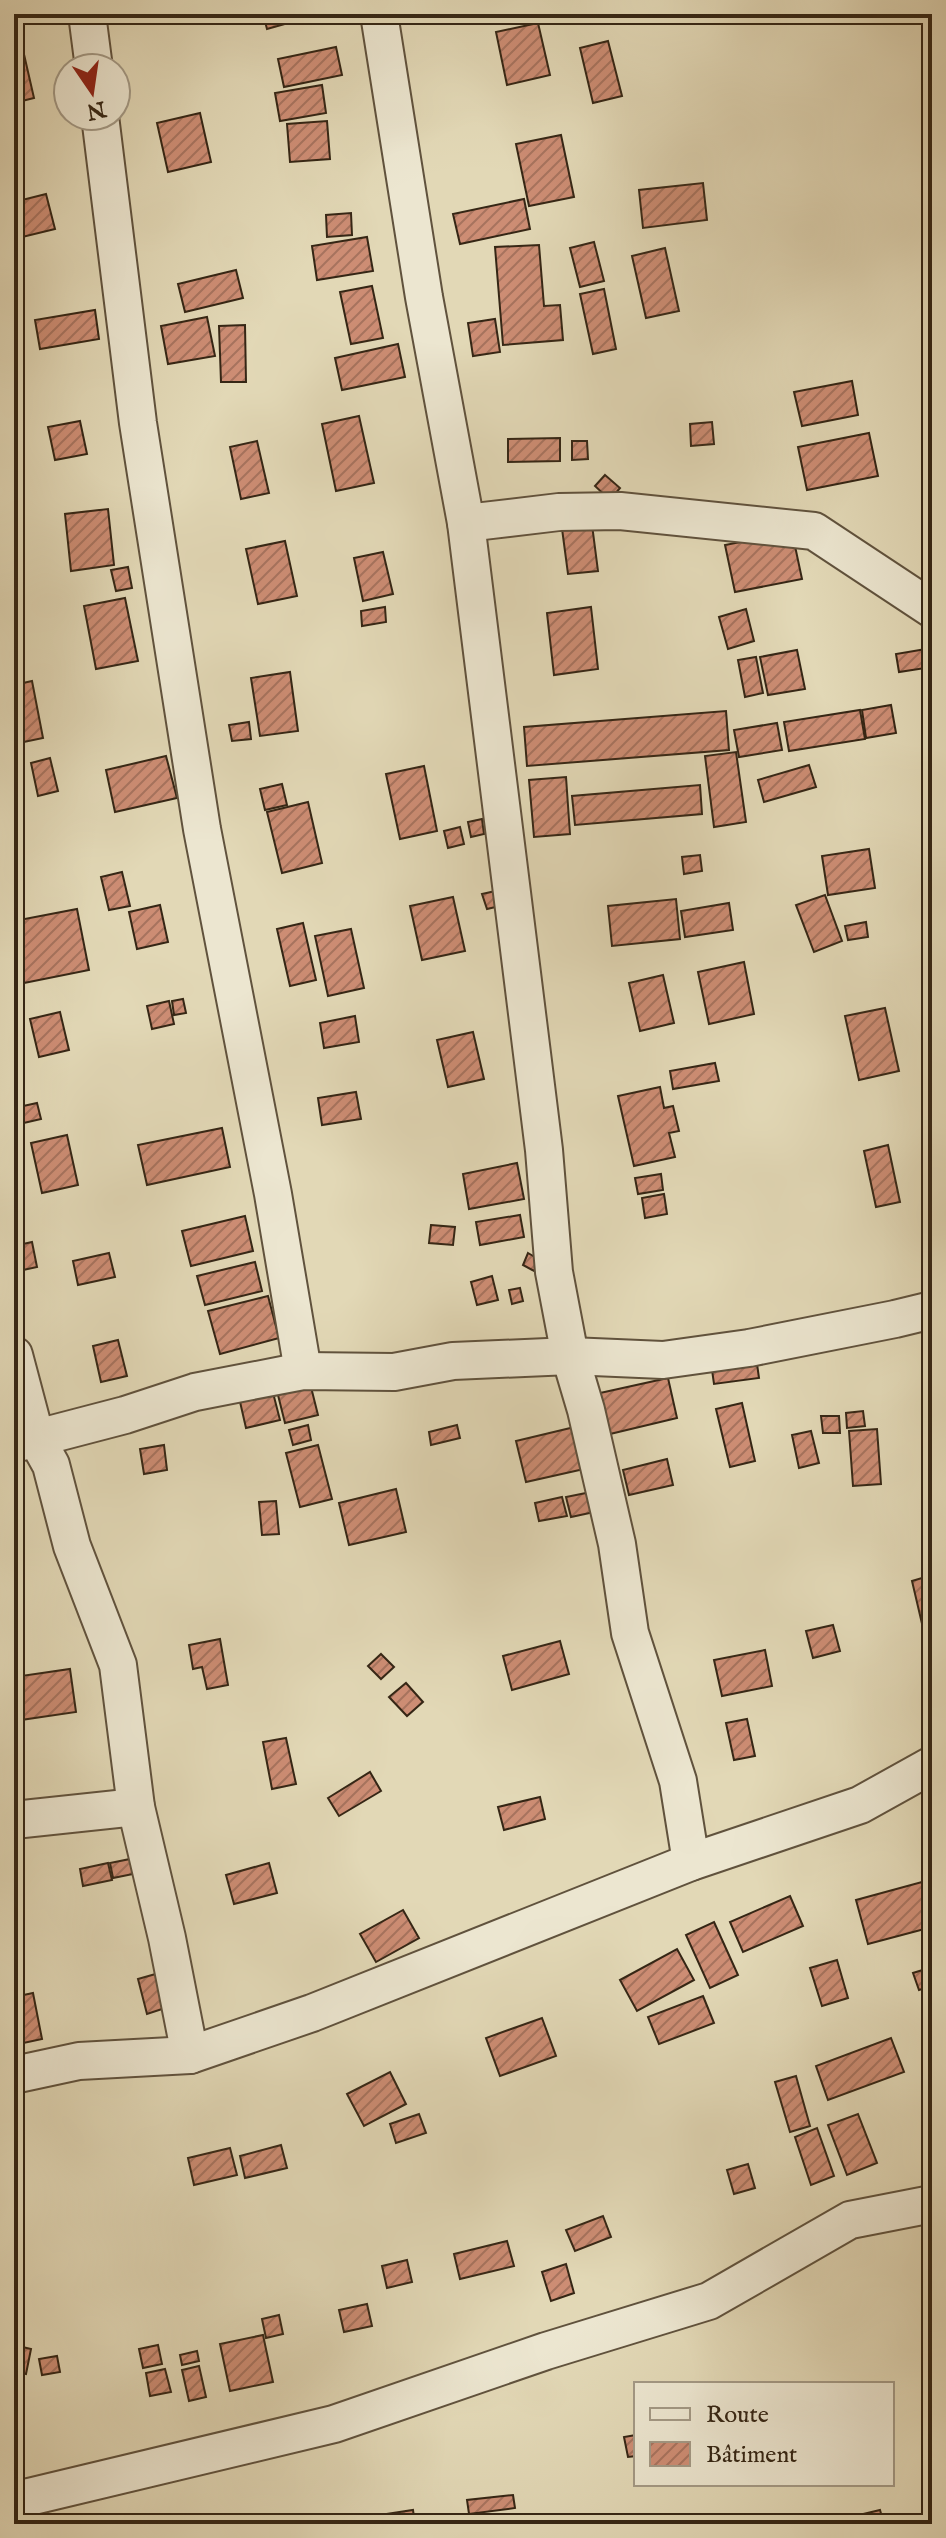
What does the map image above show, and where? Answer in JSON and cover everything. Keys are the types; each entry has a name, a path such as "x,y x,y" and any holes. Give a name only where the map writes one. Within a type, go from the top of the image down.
{"street":[{"path":"87,14 92,52"},
{"path":"379,14 424,297 466,523 544,1150 554,1272 570,1356 586,1410 617,1544 630,1633 678,1781 691,1862"},
{"path":"102,132 138,423 202,829 273,1194 303,1371"},
{"path":"466,523 559,512 620,511 814,531 932,609"},
{"path":"25,1441 125,1415 195,1392 303,1371 394,1372 453,1361 570,1356 663,1360 764,1346 932,1310"},
{"path":"14,1355 25,1441 51,1465 72,1546 118,1665 136,1807 167,1938 190,2055"},
{"path":"14,2075 79,2061 190,2055 312,2013 691,1862 860,1805 932,1765"},
{"path":"14,1820 136,1807"},
{"path":"14,2498 29,2497 334,2424 546,2351 709,2301 850,2220 932,2204"}],"building":[{"path":"263,14 298,14 299,20 267,29"},
{"path":"538,23 550,75 507,85 496,32"},
{"path":"608,41 622,96 593,103 580,48"},
{"path":"336,47 342,75 284,87 278,59"},
{"path":"23,50 34,98 14,103 14,52"},
{"path":"322,85 326,113 280,121 275,93"},
{"path":"200,113 211,162 168,172 157,123"},
{"path":"327,121 330,159 290,162 287,124"},
{"path":"561,135 574,197 529,206 516,144"},
{"path":"703,183 707,220 643,228 639,190"},
{"path":"46,194 55,229 14,239 14,202"},
{"path":"524,199 530,229 460,244 453,214"},
{"path":"351,213 352,235 327,237 326,215"},
{"path":"367,237 373,271 317,280 312,246"},
{"path":"594,242 604,281 580,287 570,248"},
{"path":"539,245 544,306 560,305 563,340 503,345 495,247"},
{"path":"665,248 679,311 646,318 632,256"},
{"path":"236,270 243,298 185,312 178,284"},
{"path":"372,286 383,338 351,344 340,292"},
{"path":"604,289 616,349 593,354 580,294"},
{"path":"95,310 99,339 40,349 35,320"},
{"path":"207,317 215,356 168,364 161,326"},
{"path":"495,319 500,352 473,356 468,323"},
{"path":"245,325 246,382 221,382 219,326"},
{"path":"398,344 405,377 342,390 335,358"},
{"path":"852,381 858,415 802,426 794,392"},
{"path":"359,416 374,483 336,491 322,424"},
{"path":"80,421 87,454 55,460 48,427"},
{"path":"712,422 714,444 691,446 690,424"},
{"path":"869,433 878,476 807,490 798,447"},
{"path":"560,438 560,461 508,462 508,439"},
{"path":"257,441 269,493 241,499 230,447"},
{"path":"572,441 587,441 588,459 572,460"},
{"path":"605,475 620,488 610,500 595,486"},
{"path":"108,509 114,565 71,571 65,514"},
{"path":"591,517 598,571 568,574 561,521"},
{"path":"792,532 802,579 735,592 725,545"},
{"path":"285,541 297,596 258,604 246,549"},
{"path":"383,552 393,594 363,601 354,558"},
{"path":"128,567 132,588 116,591 111,570"},
{"path":"125,598 138,661 96,669 84,606"},
{"path":"385,607 386,622 362,626 361,611"},
{"path":"591,607 598,669 554,675 547,613"},
{"path":"746,609 754,641 728,649 719,617"},
{"path":"932,648 932,667 899,672 896,654"},
{"path":"797,650 805,689 768,695 760,657"},
{"path":"14,655 23,675 14,679"},
{"path":"756,657 763,693 745,697 738,660"},
{"path":"290,672 298,731 260,736 251,678"},
{"path":"32,681 43,738 14,744 14,685"},
{"path":"891,705 896,733 866,738 862,710"},
{"path":"860,710 865,739 789,751 784,722"},
{"path":"726,711 729,750 527,766 524,727"},
{"path":"249,722 251,739 232,741 229,725"},
{"path":"777,723 782,750 739,757 734,730"},
{"path":"736,752 746,822 714,827 705,756"},
{"path":"166,756 177,798 115,812 106,770"},
{"path":"50,758 58,791 38,796 31,763"},
{"path":"809,765 816,787 764,802 758,780"},
{"path":"424,766 437,831 400,839 386,774"},
{"path":"566,777 570,834 534,837 529,780"},
{"path":"282,784 287,805 265,810 260,789"},
{"path":"700,785 702,814 575,825 572,796"},
{"path":"308,802 322,863 282,873 267,812"},
{"path":"482,819 484,834 471,837 468,822"},
{"path":"460,827 464,844 448,848 444,831"},
{"path":"869,849 875,888 828,895 822,856"},
{"path":"700,855 702,871 684,874 682,857"},
{"path":"122,872 130,906 109,910 101,877"},
{"path":"500,890 504,905 487,909 482,894"},
{"path":"825,895 842,941 814,952 796,905"},
{"path":"453,897 465,951 422,960 410,906"},
{"path":"676,899 680,939 612,946 608,906"},
{"path":"729,903 733,930 685,937 681,911"},
{"path":"160,905 168,942 137,949 129,912"},
{"path":"77,909 89,970 14,985 14,921"},
{"path":"866,922 868,937 848,940 845,926"},
{"path":"303,923 316,980 290,986 277,929"},
{"path":"351,929 364,988 328,996 315,936"},
{"path":"744,962 754,1014 709,1024 698,972"},
{"path":"663,975 674,1023 640,1031 629,983"},
{"path":"183,999 186,1013 174,1015 172,1001"},
{"path":"169,1001 174,1024 152,1029 147,1006"},
{"path":"885,1008 899,1071 859,1080 845,1016"},
{"path":"60,1012 69,1050 39,1057 30,1019"},
{"path":"355,1016 359,1042 324,1048 320,1023"},
{"path":"473,1032 484,1079 448,1087 437,1040"},
{"path":"715,1063 719,1081 673,1089 670,1071"},
{"path":"660,1087 664,1108 673,1106 679,1131 669,1133 675,1157 634,1166 618,1096"},
{"path":"356,1092 361,1119 322,1125 318,1098"},
{"path":"37,1103 41,1119 15,1125 14,1108"},
{"path":"222,1128 230,1167 147,1185 138,1145"},
{"path":"67,1135 78,1185 42,1193 31,1143"},
{"path":"888,1145 900,1202 876,1207 864,1151"},
{"path":"517,1163 524,1199 469,1209 463,1174"},
{"path":"661,1174 663,1190 638,1194 635,1178"},
{"path":"664,1194 667,1214 645,1218 642,1198"},
{"path":"520,1215 524,1237 480,1245 476,1222"},
{"path":"245,1216 253,1251 191,1266 182,1231"},
{"path":"431,1225 455,1227 453,1245 429,1243"},
{"path":"32,1242 37,1267 14,1272 14,1246"},
{"path":"109,1253 115,1277 78,1285 73,1261"},
{"path":"528,1253 540,1260 534,1271 523,1265"},
{"path":"255,1262 262,1291 205,1305 197,1276"},
{"path":"492,1276 498,1300 477,1305 471,1282"},
{"path":"520,1288 523,1301 512,1304 509,1290"},
{"path":"268,1296 279,1338 220,1354 208,1311"},
{"path":"118,1340 127,1376 101,1382 93,1346"},
{"path":"756,1357 759,1378 714,1384 711,1363"},
{"path":"668,1378 677,1418 610,1434 600,1393"},
{"path":"310,1383 318,1415 285,1423 277,1391"},
{"path":"271,1385 280,1420 246,1428 238,1393"},
{"path":"742,1403 755,1461 730,1467 716,1409"},
{"path":"863,1411 865,1426 847,1428 846,1413"},
{"path":"821,1416 839,1416 840,1433 823,1433"},
{"path":"308,1425 311,1440 293,1445 289,1430"},
{"path":"457,1425 460,1438 431,1445 429,1432"},
{"path":"583,1425 593,1467 526,1482 516,1441"},
{"path":"877,1429 881,1484 853,1486 849,1431"},
{"path":"811,1431 819,1463 799,1468 792,1435"},
{"path":"164,1445 167,1470 144,1474 140,1449"},
{"path":"318,1445 332,1499 300,1507 286,1453"},
{"path":"667,1459 673,1485 629,1495 623,1470"},
{"path":"396,1489 406,1532 349,1545 339,1503"},
{"path":"596,1491 599,1511 571,1517 566,1497"},
{"path":"562,1497 567,1516 539,1521 535,1503"},
{"path":"276,1501 279,1534 262,1535 259,1502"},
{"path":"932,1575 932,1625 923,1628 912,1581"},
{"path":"833,1625 840,1651 813,1658 806,1631"},
{"path":"220,1639 228,1685 207,1689 202,1667 193,1669 189,1645"},
{"path":"560,1641 569,1674 512,1690 503,1656"},
{"path":"765,1650 772,1686 722,1696 714,1660"},
{"path":"381,1654 394,1667 381,1679 368,1666"},
{"path":"70,1669 76,1712 14,1721 14,1677"},
{"path":"406,1683 423,1702 407,1716 389,1697"},
{"path":"747,1719 755,1756 734,1760 726,1723"},
{"path":"286,1738 296,1784 272,1789 263,1742"},
{"path":"370,1772 381,1791 339,1816 328,1798"},
{"path":"540,1797 545,1819 504,1830 498,1807"},
{"path":"130,1859 133,1874 113,1878 110,1863"},
{"path":"108,1863 112,1880 83,1886 80,1869"},
{"path":"269,1863 277,1893 234,1904 226,1875"},
{"path":"922,1882 932,1927 868,1944 856,1900"},
{"path":"790,1896 803,1926 743,1952 730,1922"},
{"path":"403,1910 419,1938 376,1962 360,1934"},
{"path":"714,1922 738,1975 710,1988 686,1935"},
{"path":"677,1949 694,1980 637,2011 620,1980"},
{"path":"837,1960 848,1998 822,2006 810,1968"},
{"path":"932,1967 932,1986 919,1990 913,1973"},
{"path":"159,1973 168,2007 147,2014 138,1979"},
{"path":"33,1993 42,2039 14,2045 14,1997"},
{"path":"703,1996 714,2023 659,2044 648,2017"},
{"path":"542,2018 556,2056 500,2076 486,2038"},
{"path":"932,2036 932,2069 931,2069 925,2037"},
{"path":"891,2038 904,2072 828,2100 816,2066"},
{"path":"390,2072 406,2104 364,2126 347,2094"},
{"path":"796,2076 810,2126 790,2132 775,2082"},
{"path":"419,2114 426,2133 396,2143 390,2124"},
{"path":"858,2114 877,2163 847,2175 828,2125"},
{"path":"817,2128 834,2176 811,2185 795,2137"},
{"path":"281,2145 287,2168 245,2178 240,2156"},
{"path":"230,2148 237,2175 194,2185 188,2158"},
{"path":"748,2164 755,2188 734,2194 727,2170"},
{"path":"603,2216 611,2237 575,2251 566,2230"},
{"path":"507,2241 514,2266 460,2279 454,2254"},
{"path":"407,2260 412,2282 387,2288 382,2266"},
{"path":"566,2264 574,2293 551,2301 542,2272"},
{"path":"367,2304 372,2326 344,2332 339,2310"},
{"path":"279,2315 283,2334 266,2338 262,2319"},
{"path":"263,2335 273,2382 230,2391 220,2344"},
{"path":"14,2345 31,2349 26,2374 14,2371"},
{"path":"158,2345 162,2364 143,2368 139,2349"},
{"path":"197,2351 199,2361 182,2365 180,2355"},
{"path":"57,2356 60,2372 42,2375 39,2359"},
{"path":"199,2366 206,2397 189,2401 182,2370"},
{"path":"165,2369 171,2392 150,2396 146,2373"},
{"path":"634,2435 634,2456 628,2457 624,2437"},
{"path":"513,2495 515,2508 469,2514 467,2500"},
{"path":"413,2510 415,2524 348,2524 347,2520"},
{"path":"880,2510 884,2524 830,2522"},
{"path":"314,2519 315,2524 279,2524"}]}
